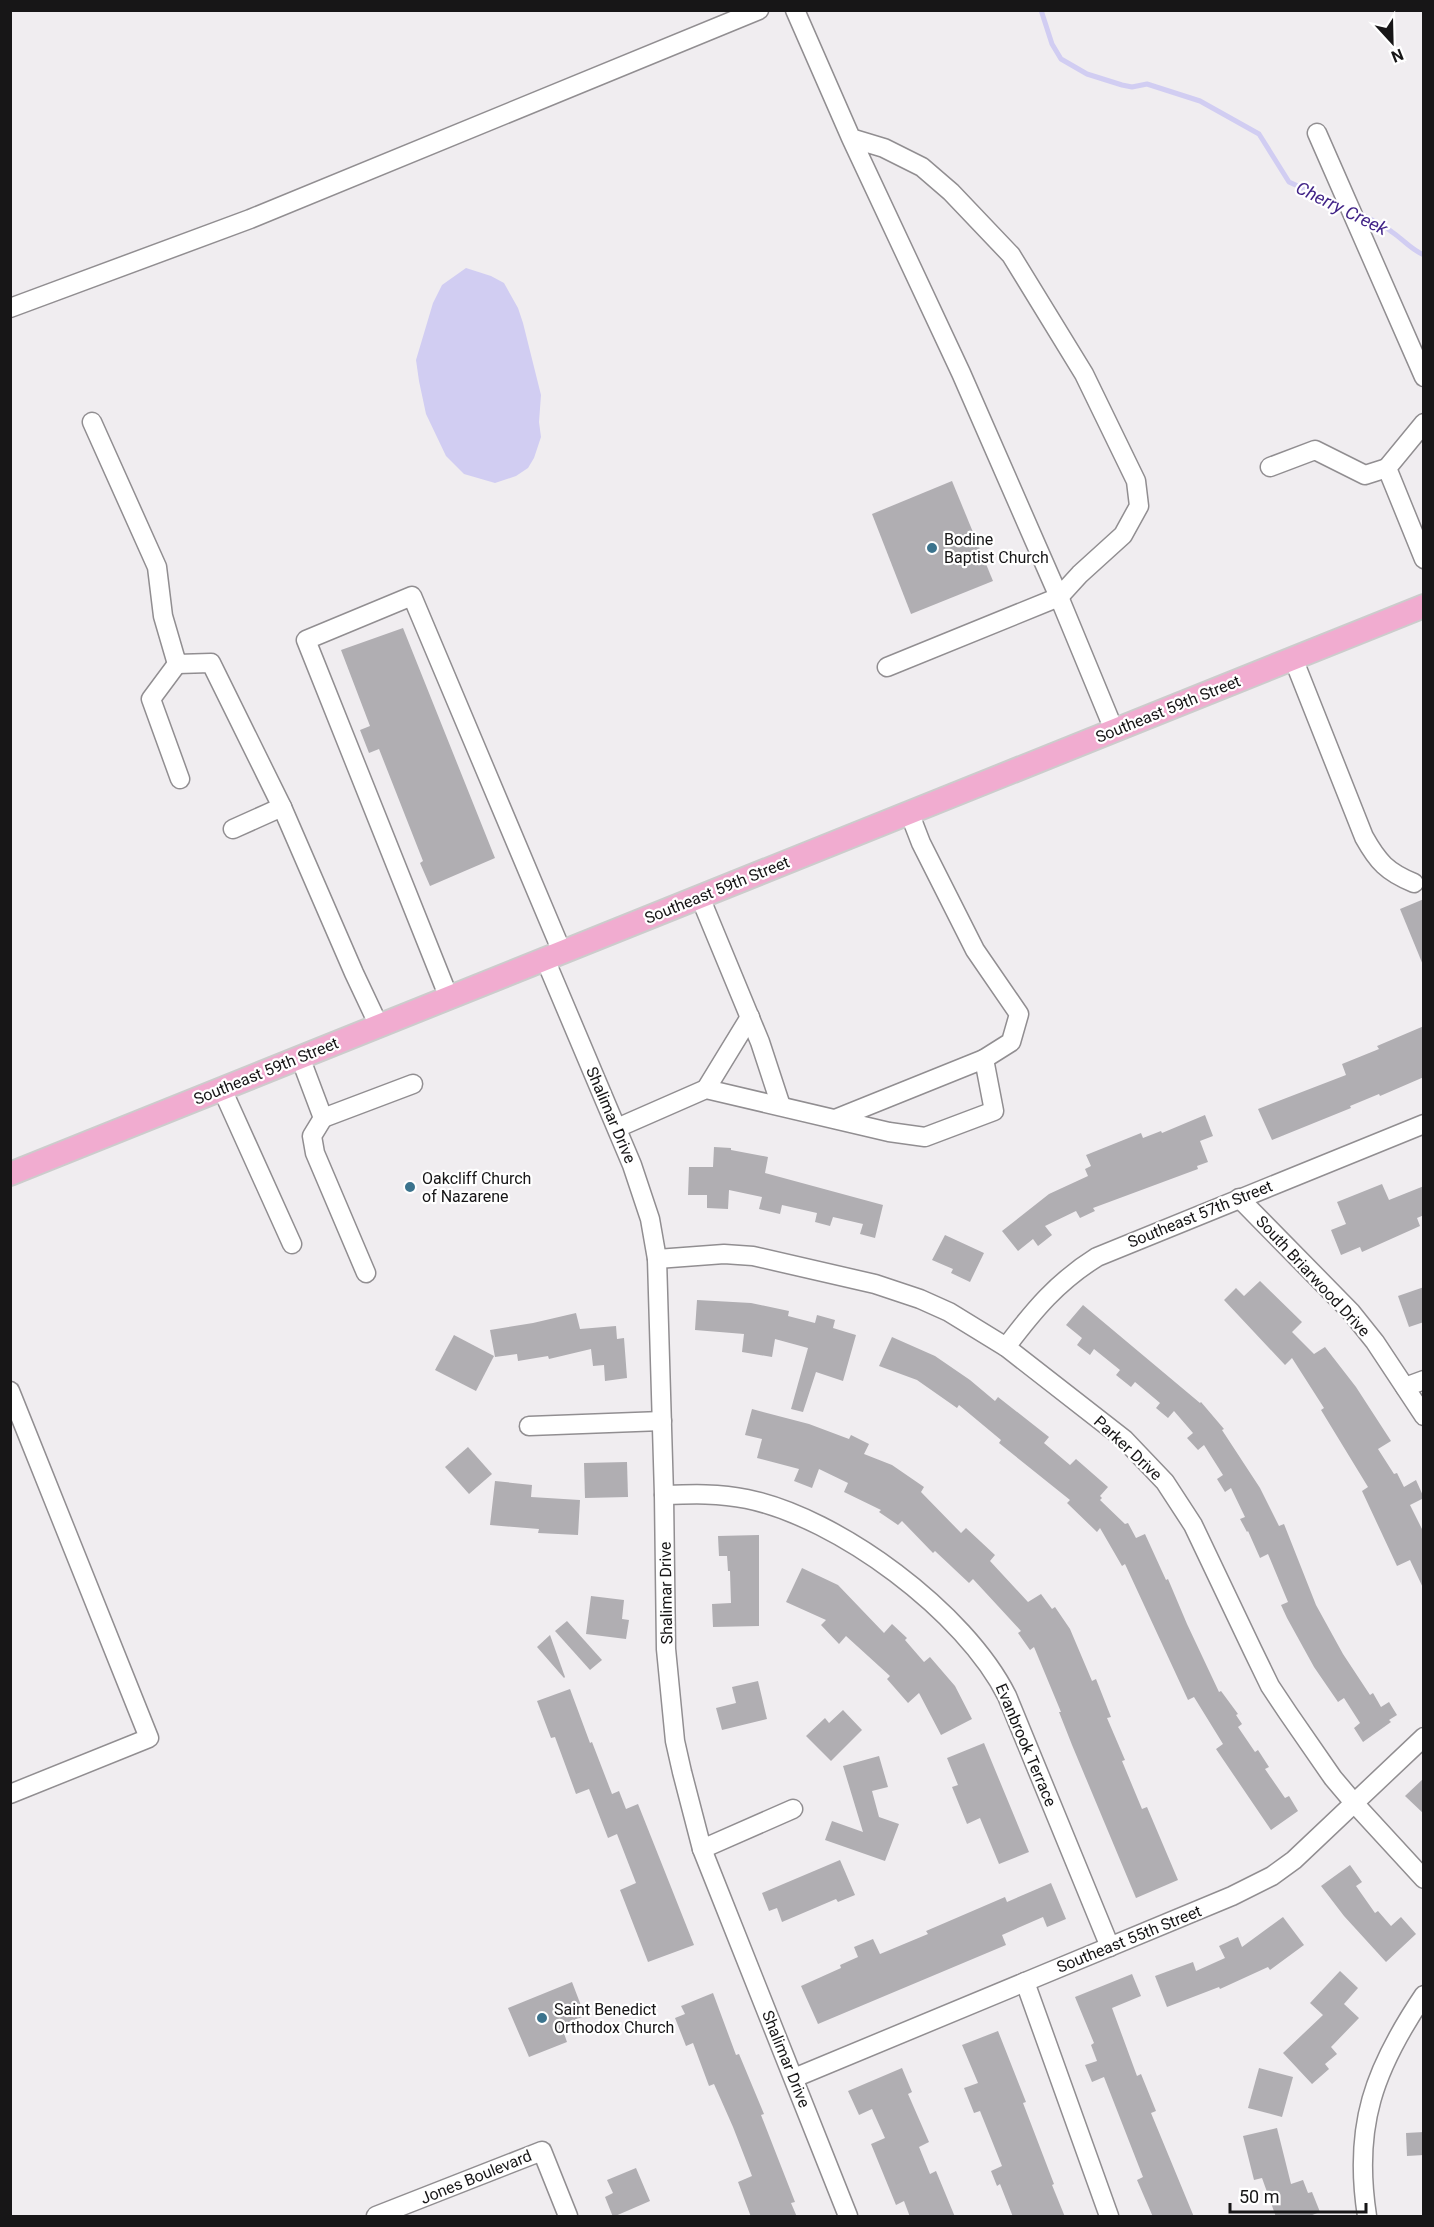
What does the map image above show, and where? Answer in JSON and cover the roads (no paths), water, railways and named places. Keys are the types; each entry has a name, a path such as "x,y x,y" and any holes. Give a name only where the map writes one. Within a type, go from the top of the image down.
{"main road":[{"name":"Southeast 59th Street","path":"10,1174 1424,606"}],"street":[{"path":"10,308 250,219 759,10"},
{"path":"795,10 851,138 961,373 1059,597 1114,730"},
{"path":"1317,133 1424,377"},
{"path":"851,138 884,148 922,167 951,192 1011,255 1084,374 1136,481 1139,506 1123,536 1080,574 1059,597 887,667"},
{"path":"92,422 157,567 163,616 177,664"},
{"path":"1270,466 1315,450 1365,476 1388,468 1424,423"},
{"path":"1388,468 1424,559"},
{"name":"Shalimar Drive","path":"449,998 306,640 412,596 554,955 643,1193 657,1259 666,1649 671,1706 682,1772 702,1849 848,2217"},
{"path":"1293,658 1364,837 1380,862 1395,875 1414,883"},
{"path":"177,664 211,663 282,807 379,1026"},
{"path":"177,664 151,699 180,779"},
{"path":"233,829 282,807"},
{"path":"835,1119 984,1059 1011,1042 1019,1014 975,950 921,843 909,812"},
{"path":"700,897 750,1017 781,1106"},
{"path":"617,1128 706,1089 750,1017"},
{"path":"300,1058 323,1118"},
{"path":"706,1089 889,1132 924,1137 994,1111 984,1059"},
{"path":"366,1273 315,1154 312,1136 323,1118 413,1084"},
{"path":"222,1089 292,1244"},
{"name":"Southeast 57th Street","path":"1006,1347 1037,1306 1076,1270 1113,1249 1424,1124"},
{"name":"South Briarwood Drive","path":"1239,1198 1351,1312 1375,1342 1424,1416"},
{"name":"Parker Drive","path":"657,1259 734,1254 753,1256 836,1274 920,1299 949,1312 1006,1347 1124,1439 1165,1482 1193,1525 1270,1686 1333,1778 1424,1879"},
{"path":"1405,1387 1424,1380"},
{"path":"10,1391 15,1417 149,1738 10,1794"},
{"path":"529,1426 662,1421"},
{"name":"Evanbrook Terrace","path":"664,1495 706,1494 737,1497 805,1518 874,1558 914,1588 972,1642 998,1678 1007,1696 1110,1947"},
{"name":"Southeast 55th Street","path":"794,2078 1232,1896 1272,1876 1294,1860 1424,1737"},
{"path":"702,1849 793,1809"},
{"path":"1025,1982 1109,2217"},
{"path":"1367,2217 1362,2187 1362,2144 1369,2104 1388,2052 1424,1995"},
{"name":"Jones Boulevard","path":"376,2217 542,2151 568,2217"}],"waterway":[{"name":"Cherry Creek","path":"1041,10 1052,44 1061,59 1087,74 1122,85 1132,87 1147,84 1200,101 1259,134 1289,182 1344,207"},
{"name":"Cherry Creek","path":"1358,213 1384,226 1424,255"}],"place":[{"name":"Bodine Baptist Church","path":"932,548"},
{"name":"Oakcliff Church of Nazarene","path":"410,1187"},
{"name":"Saint Benedict Orthodox Church","path":"542,2018"}]}
